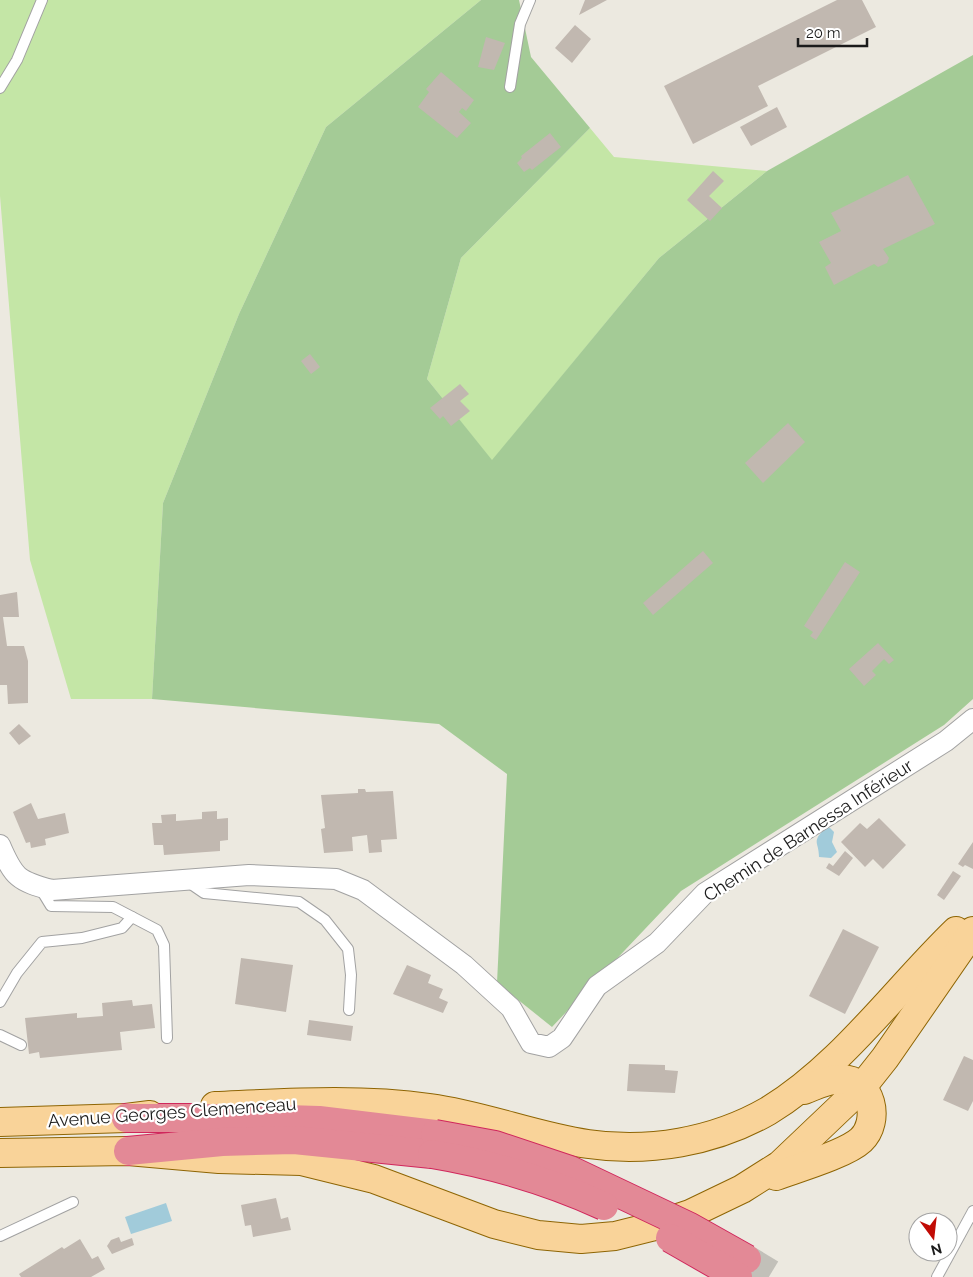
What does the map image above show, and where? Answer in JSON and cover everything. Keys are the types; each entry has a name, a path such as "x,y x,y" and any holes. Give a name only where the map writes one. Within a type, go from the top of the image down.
{"highway":[{"path":"126,1118 319,1120 433,1144"},
{"path":"128,1151 222,1142 294,1140 494,1146 570,1170 690,1227 742,1268"}],"main road":[{"name":"Avenue Georges Clemenceau","path":"0,1122 126,1118 200,1107 291,1103 353,1103 429,1108 587,1144 648,1146 690,1141 726,1129 766,1111 794,1093 827,1065 973,914"},
{"name":"Avenue Georges Clemenceau","path":"0,1153 128,1151 219,1159 301,1161 374,1178 494,1224 538,1235 581,1239 616,1236 690,1214 742,1189 780,1165 862,1088 973,931"},
{"path":"742,1189 840,1151 860,1141 871,1124 872,1113 869,1099 862,1088 854,1081 842,1079 829,1080 794,1093"}],"street":[{"name":"Chemin de Barnessa Inférieur","path":"0,845 11,870 26,883 52,890 249,875 336,879 363,890 464,965 512,1008 531,1043 548,1047 562,1038 597,986 657,942 705,893 946,741 973,719"}],"lane":[{"path":"0,88 17,60 42,0"},
{"path":"510,88 520,24 530,0"},
{"path":"185,880 204,894 299,902 325,920 348,949 352,975 349,1010"},
{"path":"40,887 50,906 113,908 157,930 164,945 167,1038"},
{"path":"0,1002 17,973 42,942 82,938 122,928 132,917"},
{"path":"0,1035 21,1045"},
{"path":"0,1236 73,1202"},
{"path":"937,1277 973,1211"}],"green space":[{"path":"0,0 481,0 326,127 239,314 163,503 152,699 71,699 30,560 0,196"},
{"path":"481,0 519,0 531,57 590,128 461,258 427,379 492,460 659,258 767,171 973,55 973,699 944,725 681,891 552,1027 497,983 507,774 439,724 152,699 163,503 239,314 326,127"},
{"path":"590,128 614,157 767,171 659,258 492,461 427,379 461,258"}],"water":[{"path":"825,828 830,828 834,832 832,842 837,852 831,858 819,857 817,840"},
{"path":"166,1203 172,1221 131,1234 125,1217"}],"building":[{"path":"585,0 607,0 579,15"},
{"path":"837,0 862,0 876,27 758,86 768,106 693,144 664,86"},
{"path":"575,25 591,39 572,63 555,48"},
{"path":"486,37 505,43 494,70 478,67"},
{"path":"441,72 474,100 466,111 462,108 459,112 471,123 457,138 418,107 429,92 426,89"},
{"path":"777,107 787,127 751,146 740,127"},
{"path":"550,133 561,147 532,170 530,168 524,172 517,163 522,158 521,156"},
{"path":"713,171 724,181 709,196 722,208 710,221 687,200"},
{"path":"908,175 935,224 883,249 889,258 887,263 878,267 874,264 834,285 825,267 831,263 819,242 841,231 831,213"},
{"path":"310,354 320,367 311,374 301,361"},
{"path":"460,384 469,394 460,401 470,411 451,426 443,416 440,419 430,408"},
{"path":"788,423 805,442 763,483 745,463"},
{"path":"703,551 713,563 653,615 643,603"},
{"path":"845,562 860,572 816,640 810,636 813,632 804,626"},
{"path":"17,592 19,617 3,617 7,646 24,646 28,661 28,703 8,704 7,685 0,685 0,595"},
{"path":"878,643 894,660 889,664 884,659 872,671 876,675 864,686 849,669"},
{"path":"19,724 31,736 19,745 9,733"},
{"path":"358,789 365,789 366,792 393,791 397,839 381,840 382,852 369,853 367,835 352,837 353,851 324,853 321,829 325,828 321,795 358,793"},
{"path":"31,803 38,819 65,813 69,833 45,839 46,845 31,848 30,842 26,843 13,812"},
{"path":"217,811 217,819 228,818 228,840 220,841 220,851 164,855 163,845 154,845 152,823 162,823 161,815 176,814 176,821 202,819 202,812"},
{"path":"879,818 906,845 883,869 873,859 865,867 841,842 860,823 867,829"},
{"path":"973,842 973,869 958,864"},
{"path":"845,851 853,858 839,876 826,868 829,863 833,866"},
{"path":"953,871 961,876 944,900 937,895"},
{"path":"843,929 879,947 845,1014 809,996"},
{"path":"241,958 293,965 286,1012 235,1004"},
{"path":"407,965 431,975 428,983 443,989 439,998 448,1002 443,1013 393,994"},
{"path":"132,1000 133,1006 152,1004 155,1028 120,1032 122,1050 40,1058 39,1052 29,1054 25,1018 77,1013 77,1018 103,1016 102,1003"},
{"path":"309,1020 353,1026 351,1041 307,1035"},
{"path":"964,1056 973,1060 973,1101 968,1111 943,1100"},
{"path":"629,1064 665,1065 665,1070 678,1071 675,1093 627,1091"},
{"path":"276,1198 281,1219 288,1217 291,1230 253,1237 251,1225 245,1226 241,1205"},
{"path":"119,1237 121,1242 132,1238 134,1245 112,1254 107,1246 111,1240"},
{"path":"80,1239 92,1259 98,1256 105,1269 91,1277 21,1277 19,1274 62,1247 64,1249"}],"tunnel":[{"path":"747,1259 777,1277"}]}
